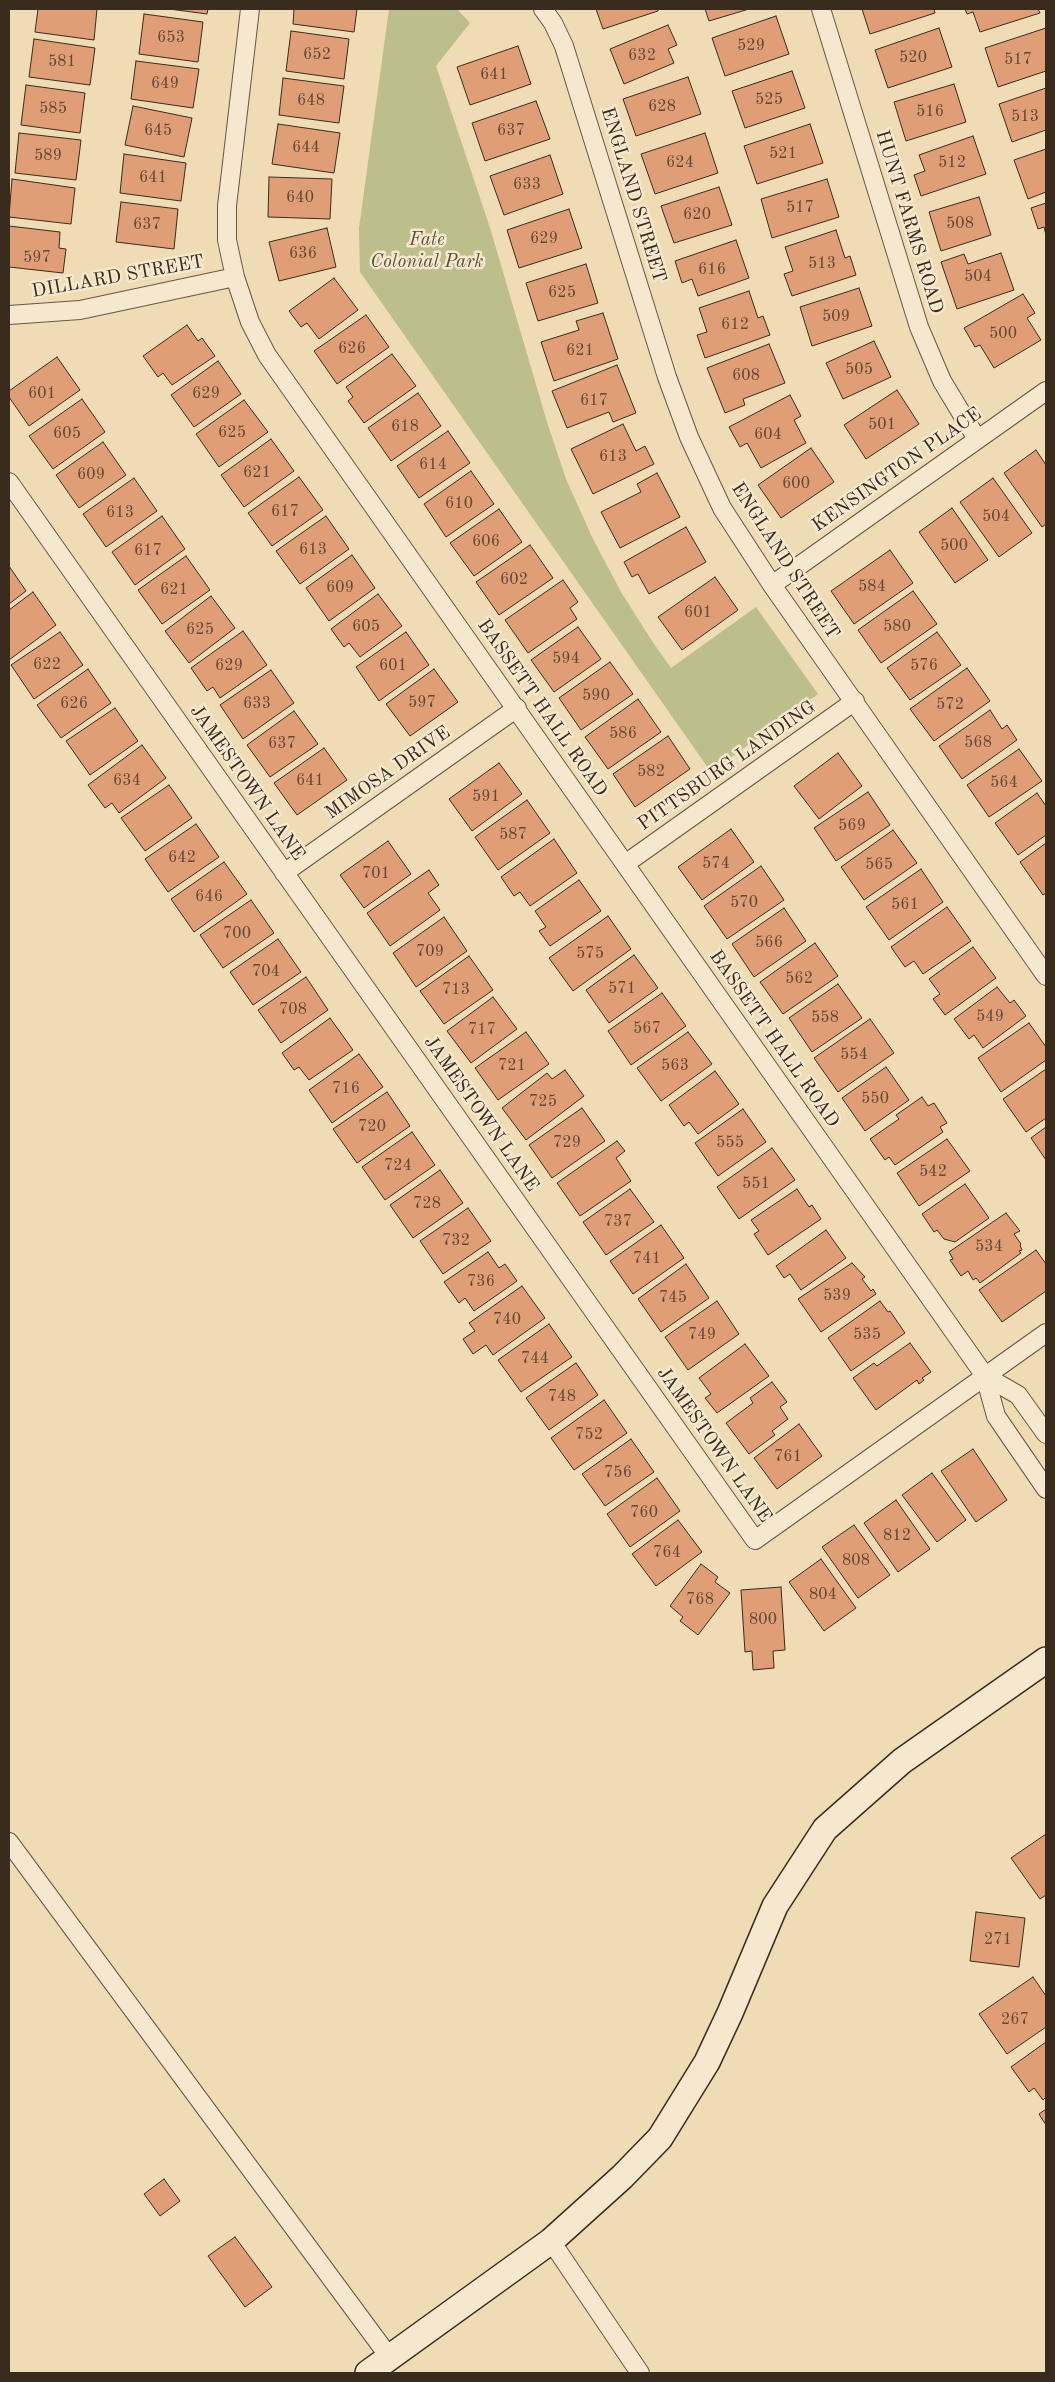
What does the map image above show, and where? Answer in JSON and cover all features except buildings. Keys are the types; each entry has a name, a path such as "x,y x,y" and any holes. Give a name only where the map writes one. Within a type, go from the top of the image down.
{"main road":[{"path":"368,2373 551,2241 622,2177 660,2138 707,2062 730,2013 775,1906 825,1829 902,1761 1046,1660"}],"street":[{"name":"BASSETT HALL ROAD","path":"250,9 227,206 227,240 235,277 250,322 267,355 985,1376 996,1416 1046,1489"},
{"name":"ENGLAND STREET","path":"542,9 553,23 564,46 664,367 689,437 722,508 772,584 1046,976"},
{"name":"HUNT FARMS ROAD","path":"821,9 919,326 942,381 977,439"},
{"name":"DILLARD STREET","path":"9,315 80,310 235,277"},
{"name":"KENSINGTON PLACE","path":"772,584 1046,391"},
{"name":"JAMESTOWN LANE","path":"9,482 755,1540 985,1376"},
{"name":"PITTSBURG LANDING","path":"625,864 854,701"},
{"name":"MIMOSA DRIVE","path":"284,873 517,708"},
{"path":"985,1376 1046,1333"},
{"name":"BASSETT HALL ROAD","path":"985,1376 1018,1395 1046,1434"},
{"path":"9,1842 390,2358"},
{"path":"551,2241 640,2373"}],"green space":[{"name":"Fate Colonial Park","path":"389,9 457,9 470,23 436,66 491,231 547,422 566,479 592,537 621,592 671,668 756,607 818,694 711,772 360,272 359,228"}]}
